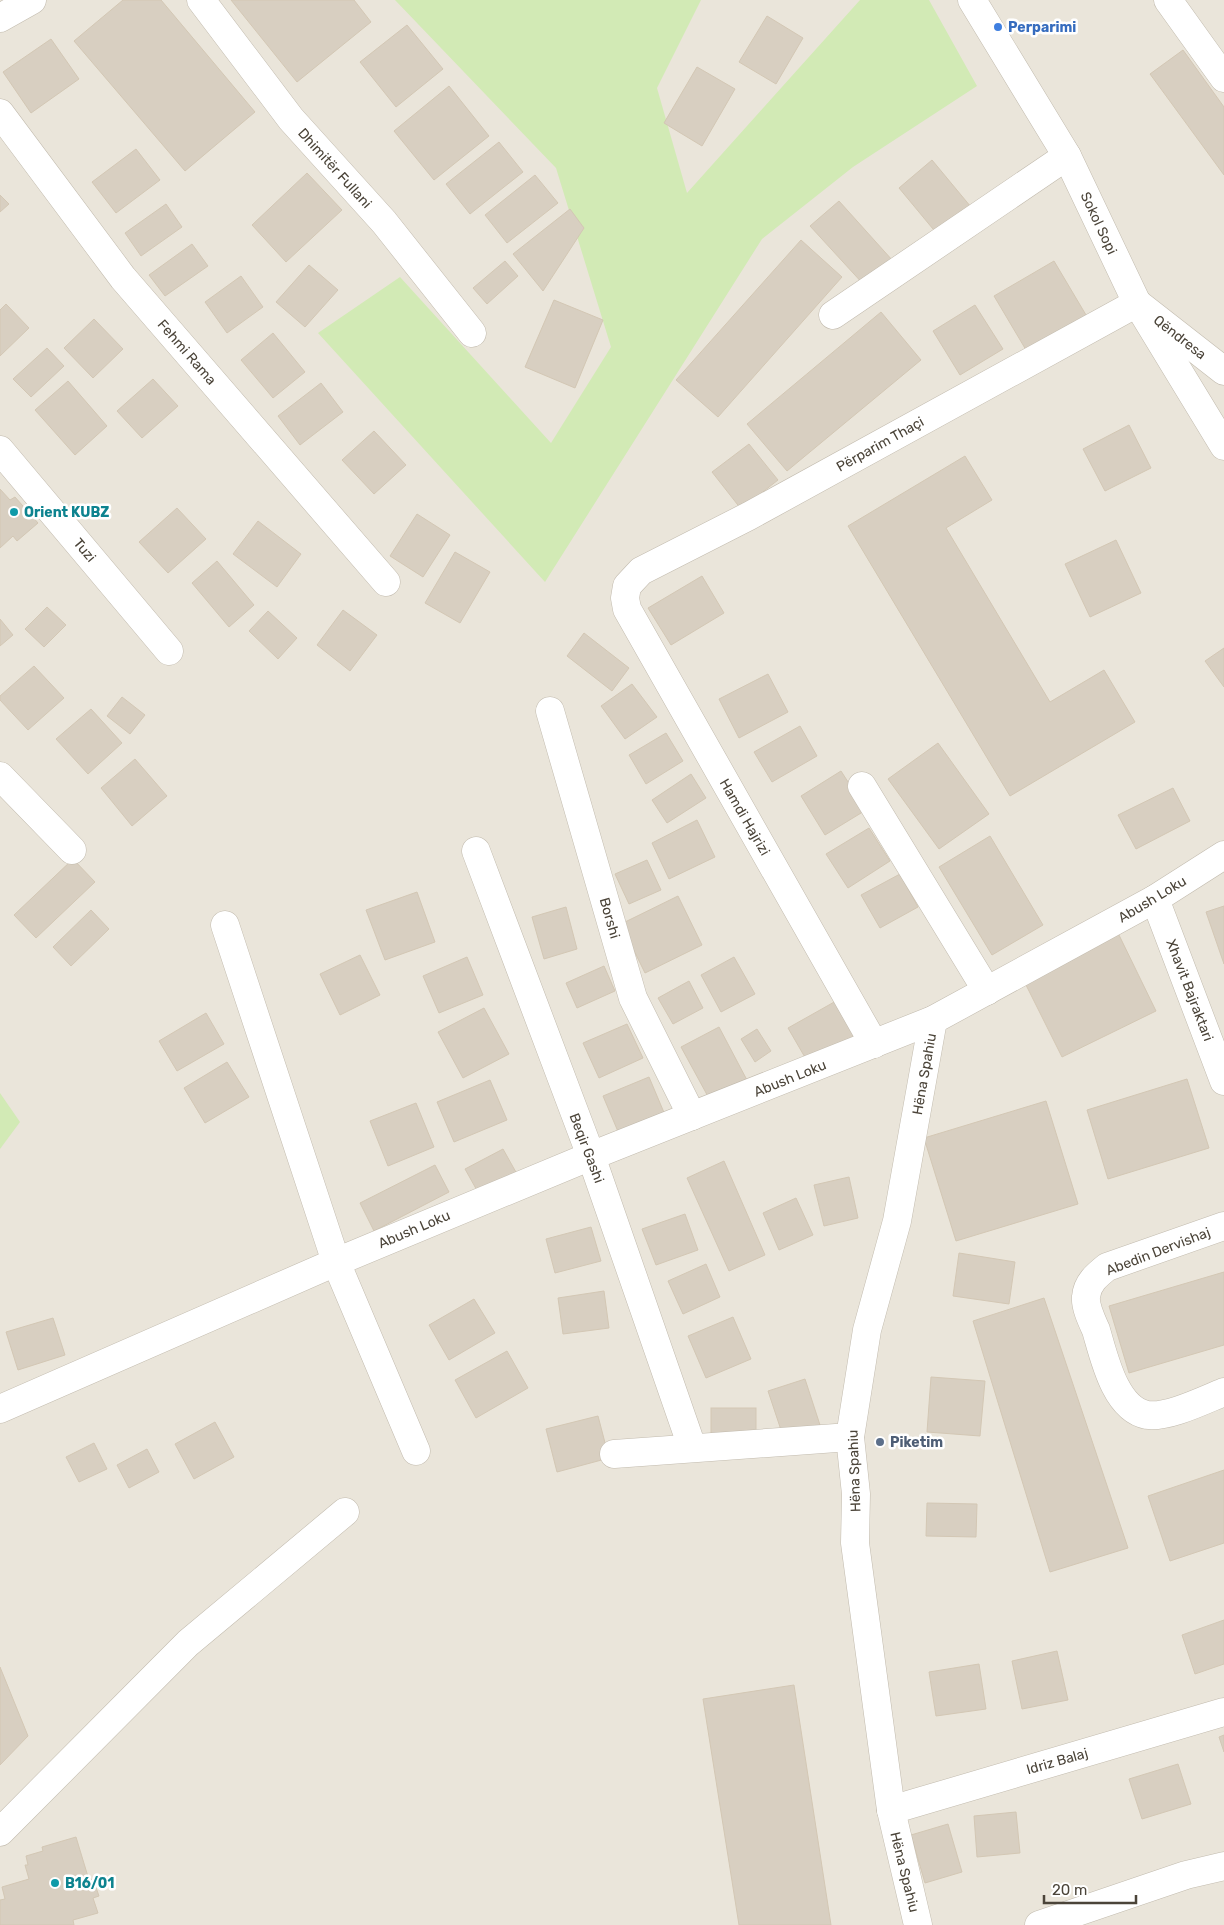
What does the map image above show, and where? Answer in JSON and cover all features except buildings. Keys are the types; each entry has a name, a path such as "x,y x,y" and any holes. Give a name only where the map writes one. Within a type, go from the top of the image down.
{"street":[{"path":"0,18 32,0"},
{"name":"Dhimitër Fullani","path":"201,0 291,120 384,222 472,333"},
{"name":"Sokol Sopi","path":"972,0 1067,156 1137,303 1224,446"},
{"path":"1168,0 1224,78"},
{"name":"Fehmi Rama","path":"0,113 123,278 386,582"},
{"path":"834,315 1067,156"},
{"name":"Qëndresa","path":"1137,303 1224,371"},
{"name":"Përparim Thaçi","path":"627,586 641,571 749,516 1137,303"},
{"name":"Tuzi","path":"0,450 169,651"},
{"name":"Hamdi Hajrizi","path":"627,586 625,598 627,609 874,1044"},
{"name":"Borshi","path":"550,711 633,998 692,1116"},
{"path":"0,776 72,850"},
{"path":"862,786 987,991"},
{"name":"Beqir Gashi","path":"476,850 591,1156 692,1448"},
{"name":"Abush Loku","path":"0,1409 336,1262 591,1156 934,1020 1156,899 1224,855"},
{"name":"Xhavit Bajraktari","path":"1156,899 1224,1081"},
{"path":"225,925 336,1262 416,1451"},
{"name":"Hëna Spahiu","path":"918,1925 891,1810 856,1542 856,1494 850,1437 867,1330 897,1221 934,1020"},
{"name":"Abedin Dervishaj","path":"1224,1226 1107,1267 1097,1274 1089,1285 1086,1300 1111,1378 1118,1392 1135,1411 1148,1415 1161,1415 1224,1392"},
{"path":"614,1454 850,1437"},
{"path":"0,1832 188,1643 345,1512"},
{"name":"Idriz Balaj","path":"891,1810 1224,1712"},
{"path":"1039,1925 1186,1875 1224,1866"}],"shaded area":[{"path":"0,0 1224,0 1224,1925 0,1925"}],"green space":[{"path":"395,0 701,0 657,88 687,193 860,0 929,0 977,86 853,167 762,239 545,582 318,333 400,277 551,443 611,347 556,168"},
{"path":"0,1093 20,1122 0,1149"}],"place":[{"name":"Perparimi","path":"998,27"},
{"name":"Orient KUBZ","path":"14,512"},
{"name":"Piketim","path":"880,1442"},
{"name":"B16/01","path":"55,1883"}]}
